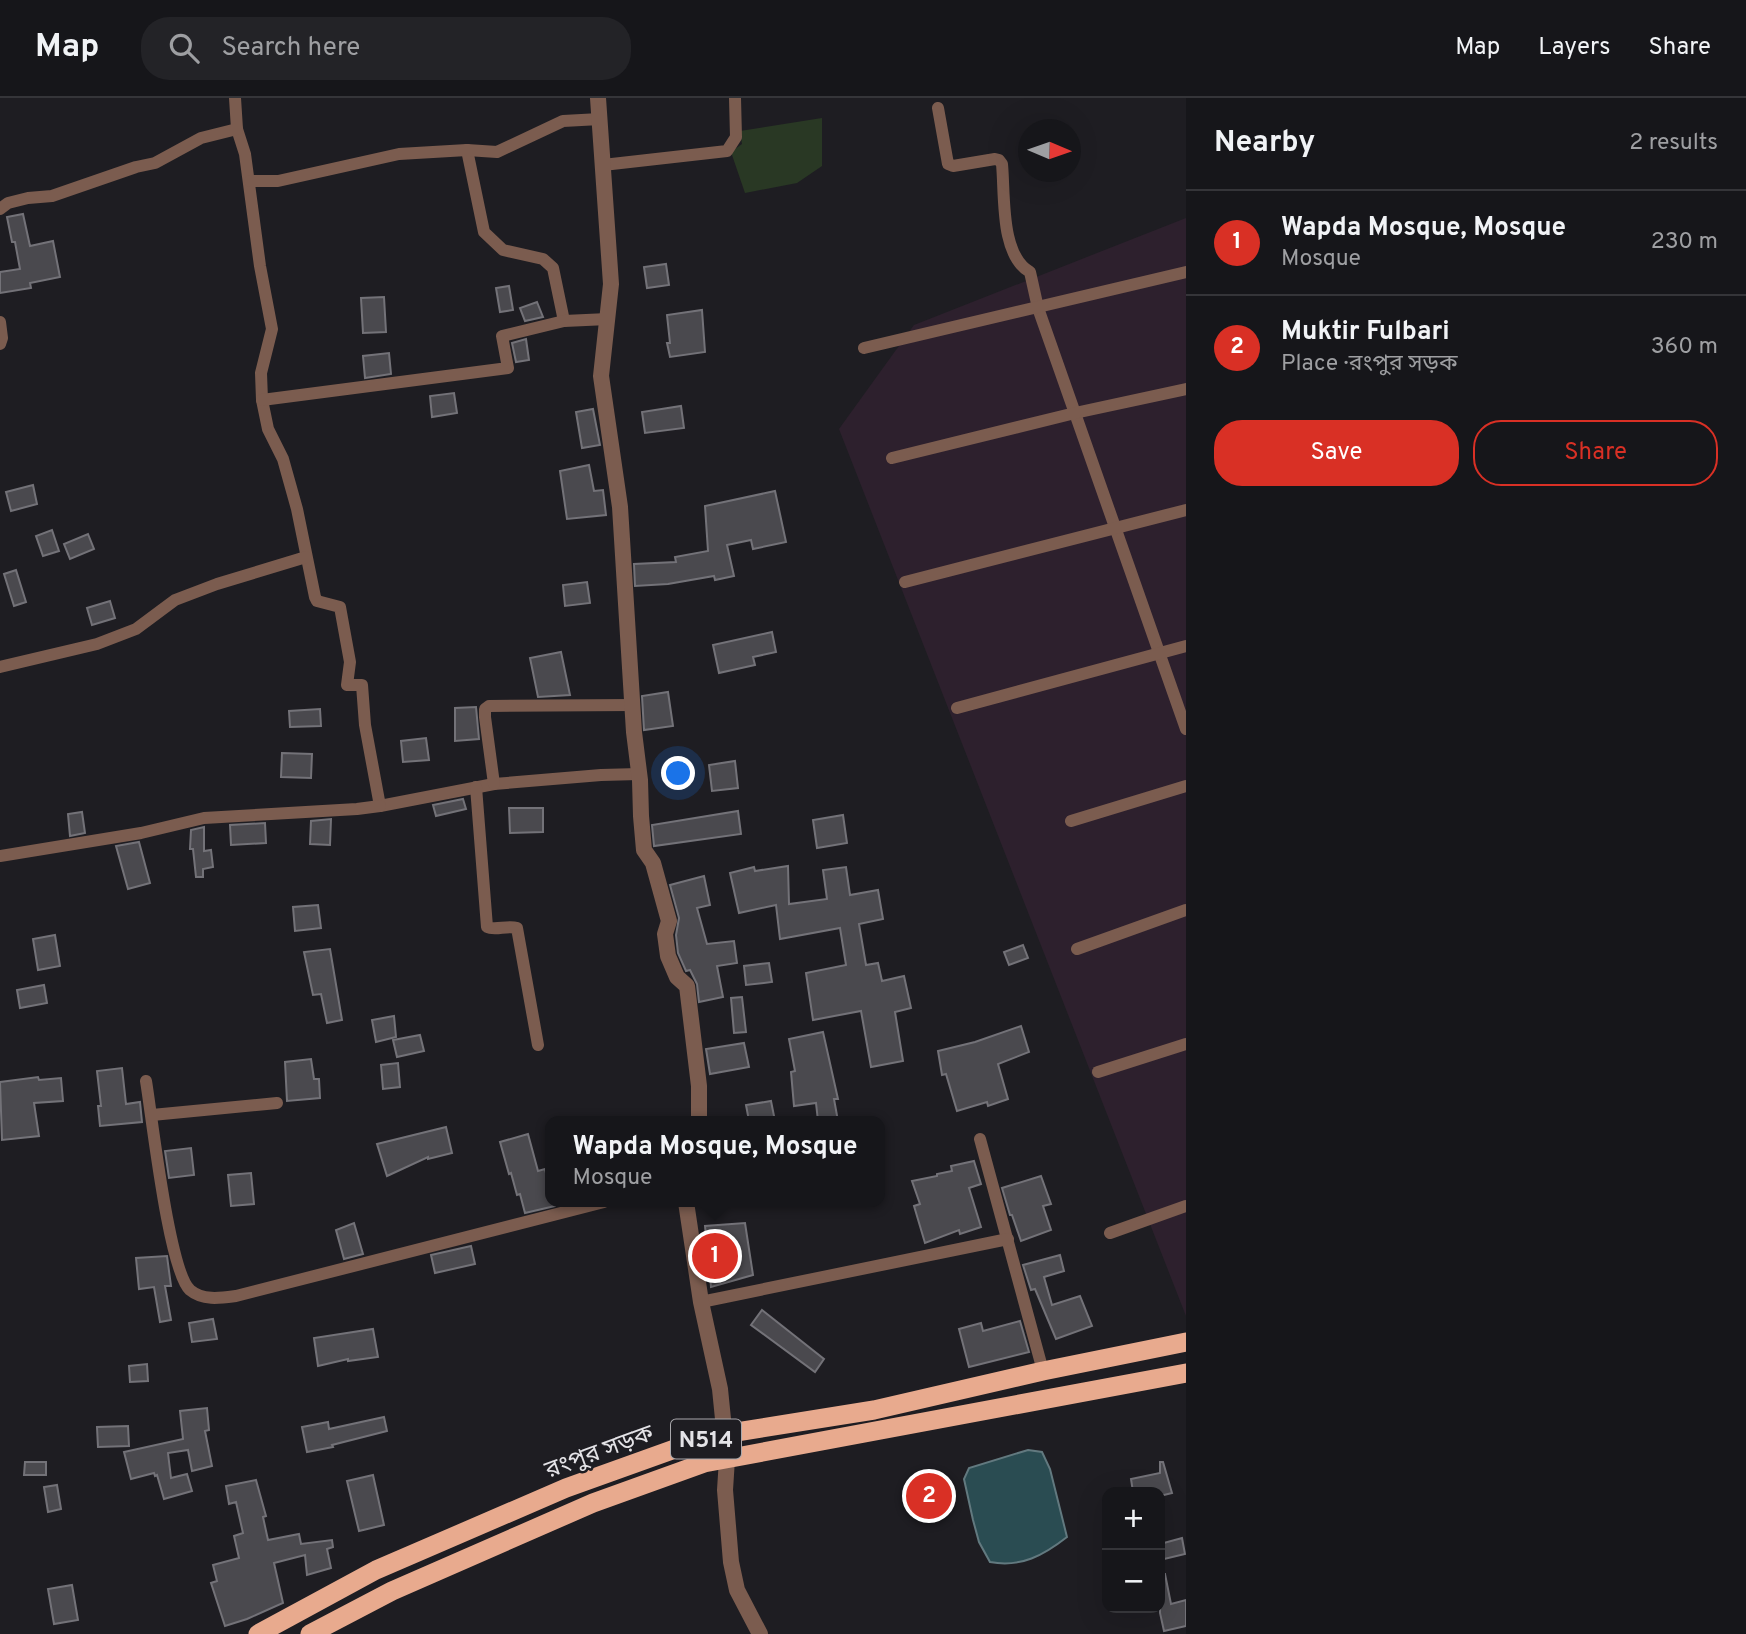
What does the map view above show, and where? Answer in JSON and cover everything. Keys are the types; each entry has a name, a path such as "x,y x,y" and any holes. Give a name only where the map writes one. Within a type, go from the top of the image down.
{"highway":[{"name":"রংপুর সড়ক","path":"258,1634 376,1570 566,1488 697,1441 874,1409 1186,1342"},
{"name":"রংপুর সড়ক","path":"310,1634 391,1591 593,1503 704,1463 1186,1373"}],"street":[{"path":"235,98 237,129 246,154 260,266 272,329 261,373 262,400 268,429 283,459 297,509 317,601 340,607 350,662 347,685 362,685 365,724 380,806"},
{"path":"598,98 610,256 608,319 601,376 620,507 644,850 653,863 669,921 665,934 668,956 677,977 687,986 699,1086 699,1116"},
{"path":"603,165 727,151 736,137 735,98"},
{"path":"938,108 948,164 953,166 995,159 1002,164 1009,244 1015,260 1030,272 1038,307 1186,729"},
{"path":"250,181 278,181 398,153 467,150 497,152 563,121 600,119"},
{"path":"0,209 8,203 52,196 155,163 201,138 237,129"},
{"path":"467,150 484,232 503,250 543,259 553,268 564,321"},
{"path":"864,348 1186,272"},
{"path":"262,400 508,368 502,336 564,321 608,319"},
{"path":"0,322 0,344"},
{"path":"892,458 1186,389"},
{"path":"905,582 1186,510"},
{"path":"0,667 97,644 136,629 175,600 217,584 306,557"},
{"path":"957,708 1186,646"},
{"path":"494,784 485,717 485,709 489,706 632,705"},
{"path":"0,856 128,835 204,818 357,809 494,784 639,774"},
{"path":"1071,821 1186,786"},
{"path":"476,787 486,927 517,928 538,1045"},
{"path":"1077,948 1186,910"},
{"path":"1098,1072 1186,1044"},
{"path":"146,1081 172,1246 183,1280 189,1289 200,1296 236,1296 584,1207"},
{"path":"152,1115 277,1103"},
{"path":"980,1139 1043,1371"},
{"path":"1111,1233 1186,1206"},
{"path":"687,1207 701,1302 718,1377 727,1459 725,1490 732,1562 737,1590 760,1634"},
{"path":"701,1302 1008,1240"}],"shaded area":[{"path":"1186,218 1186,1316 839,429 914,325"}],"green space":[{"path":"822,118 822,166 797,183 745,193 731,152 742,144 740,131"}],"water":[{"path":"1028,1450 1042,1452 1050,1469 1067,1537 1032,1558 1012,1563 990,1562 979,1542 964,1479 969,1468"}],"building":[{"path":"23,214 30,246 53,241 60,277 30,283 31,288 0,293 0,272 20,269 7,217"},
{"path":"666,264 669,285 647,288 644,267"},
{"path":"509,286 513,310 500,312 496,288"},
{"path":"384,297 386,332 363,333 361,298"},
{"path":"537,302 543,317 525,321 520,308"},
{"path":"702,310 705,352 670,357 667,315"},
{"path":"526,339 529,360 516,362 512,343"},
{"path":"389,353 391,374 365,378 363,356"},
{"path":"454,393 457,413 432,417 430,396"},
{"path":"681,406 684,428 645,433 642,412"},
{"path":"593,409 600,445 582,448 576,412"},
{"path":"589,465 594,491 603,490 606,515 567,519 560,471"},
{"path":"33,485 37,504 11,511 6,492"},
{"path":"775,491 786,542 753,549 751,540 727,545 734,576 635,586 634,564 676,562 675,557 708,551 705,506"},
{"path":"52,530 59,551 43,556 36,536"},
{"path":"88,534 94,549 70,559 64,544"},
{"path":"16,570 26,602 14,606 4,574"},
{"path":"587,582 590,603 565,606 563,585"},
{"path":"110,601 115,618 92,625 87,608"},
{"path":"772,632 776,652 753,657 755,665 719,673 713,645"},
{"path":"561,652 570,695 538,697 530,658"},
{"path":"668,692 673,726 644,730 642,696"},
{"path":"476,707 479,739 455,741 455,708"},
{"path":"320,709 321,726 290,727 289,711"},
{"path":"426,738 429,760 403,762 401,741"},
{"path":"282,753 312,754 311,778 281,777"},
{"path":"735,761 738,788 712,791 709,765"},
{"path":"463,799 466,809 436,816 433,805"},
{"path":"509,808 543,808 543,832 510,833"},
{"path":"738,811 741,834 654,846 652,825"},
{"path":"82,812 85,833 70,836 68,814"},
{"path":"843,815 847,843 817,848 813,820"},
{"path":"331,819 330,845 310,844 311,821"},
{"path":"265,823 266,843 231,845 230,825"},
{"path":"204,827 204,851 211,850 213,867 203,869 203,877 196,877 193,849 190,849 191,830"},
{"path":"139,842 150,883 128,889 116,846"},
{"path":"788,866 789,904 827,899 823,870 846,867 850,895 878,890 883,919 859,924 866,965 878,963 882,981 904,976 911,1008 895,1012 903,1061 871,1067 861,1011 813,1020 806,973 846,965 840,928 780,939 776,905 739,913 730,873 754,867 755,871"},
{"path":"704,876 710,905 697,908 707,944 734,941 737,963 717,966 723,997 699,1002 697,984 690,970 686,971 678,953 676,935 679,918 670,885"},
{"path":"318,905 321,928 295,931 293,907"},
{"path":"55,935 60,966 38,970 33,939"},
{"path":"1023,945 1028,958 1009,965 1004,952"},
{"path":"330,949 342,1020 327,1023 321,994 313,995 304,952"},
{"path":"769,963 772,982 746,985 744,966"},
{"path":"44,985 47,1003 20,1008 17,990"},
{"path":"742,997 746,1032 734,1033 731,998"},
{"path":"394,1016 396,1037 376,1042 372,1020"},
{"path":"1021,1026 1029,1052 998,1064 1008,1099 988,1106 987,1102 957,1111 946,1074 942,1075 938,1051"},
{"path":"823,1032 838,1099 834,1099 837,1116 817,1116 816,1103 794,1106 791,1072 795,1071 789,1039"},
{"path":"420,1035 424,1051 397,1057 393,1040"},
{"path":"744,1043 749,1067 710,1074 706,1049"},
{"path":"311,1059 314,1079 319,1079 320,1098 287,1101 285,1062"},
{"path":"398,1063 400,1087 383,1089 381,1065"},
{"path":"122,1068 126,1104 140,1102 142,1122 100,1126 97,1071"},
{"path":"38,1077 39,1080 61,1078 63,1101 34,1103 39,1136 2,1140 0,1082"},
{"path":"771,1101 774,1116 748,1116 746,1105"},
{"path":"446,1127 452,1153 428,1157 387,1176 377,1144"},
{"path":"528,1134 538,1171 545,1169 545,1207 551,1207 525,1213 520,1194 517,1195 511,1173 509,1174 500,1142"},
{"path":"191,1148 194,1175 169,1178 165,1151"},
{"path":"974,1161 981,1184 969,1188 981,1227 960,1234 959,1230 925,1243 914,1206 920,1204 912,1181 937,1176 952,1171 951,1166"},
{"path":"251,1173 254,1204 231,1206 228,1175"},
{"path":"1041,1176 1051,1204 1043,1206 1051,1230 1021,1241 1002,1188"},
{"path":"354,1223 363,1254 344,1259 336,1230"},
{"path":"745,1223 753,1275 711,1287 705,1226"},
{"path":"471,1246 475,1264 435,1273 431,1255"},
{"path":"1060,1255 1064,1271 1044,1277 1052,1305 1080,1296 1092,1326 1056,1339 1035,1289 1031,1290 1023,1265"},
{"path":"167,1256 171,1286 165,1286 171,1320 160,1322 154,1287 139,1289 136,1258"},
{"path":"762,1310 824,1359 815,1372 751,1325"},
{"path":"213,1319 217,1339 192,1342 189,1323"},
{"path":"1020,1321 1029,1352 969,1367 959,1329 981,1323 983,1331"},
{"path":"373,1329 378,1357 348,1359 318,1366 314,1338"},
{"path":"147,1364 148,1381 130,1382 129,1366"},
{"path":"207,1408 209,1430 205,1431 212,1466 192,1471 188,1450 168,1453 171,1478 187,1474 192,1491 164,1499 154,1473 131,1479 124,1452 183,1439 180,1411"},
{"path":"384,1417 387,1431 307,1452 302,1427 328,1422 329,1429"},
{"path":"128,1426 129,1446 98,1447 97,1427"},
{"path":"25,1462 46,1462 46,1475 24,1475"},
{"path":"1160,1462 1163,1462 1172,1493 1165,1495 1165,1487 1132,1487 1131,1479 1160,1473"},
{"path":"373,1475 384,1525 359,1531 347,1481"},
{"path":"256,1480 266,1516 263,1517 268,1540 299,1534 301,1544 332,1540 333,1547 327,1549 331,1568 307,1575 305,1555 274,1563 283,1603 225,1626 211,1583 217,1581 213,1565 239,1558 234,1536 243,1533 236,1502 229,1504 226,1486"},
{"path":"57,1485 61,1509 48,1512 44,1487"},
{"path":"1182,1538 1185,1554 1165,1559 1165,1543"},
{"path":"1165,1574 1171,1604 1186,1600 1186,1626 1164,1631 1160,1613 1165,1613"},
{"path":"72,1585 78,1620 54,1624 48,1589"}],"place":[{"name":"Wapda Mosque, Mosque","path":"715,1256"},
{"name":"Muktir Fulbari","path":"929,1496"}]}
